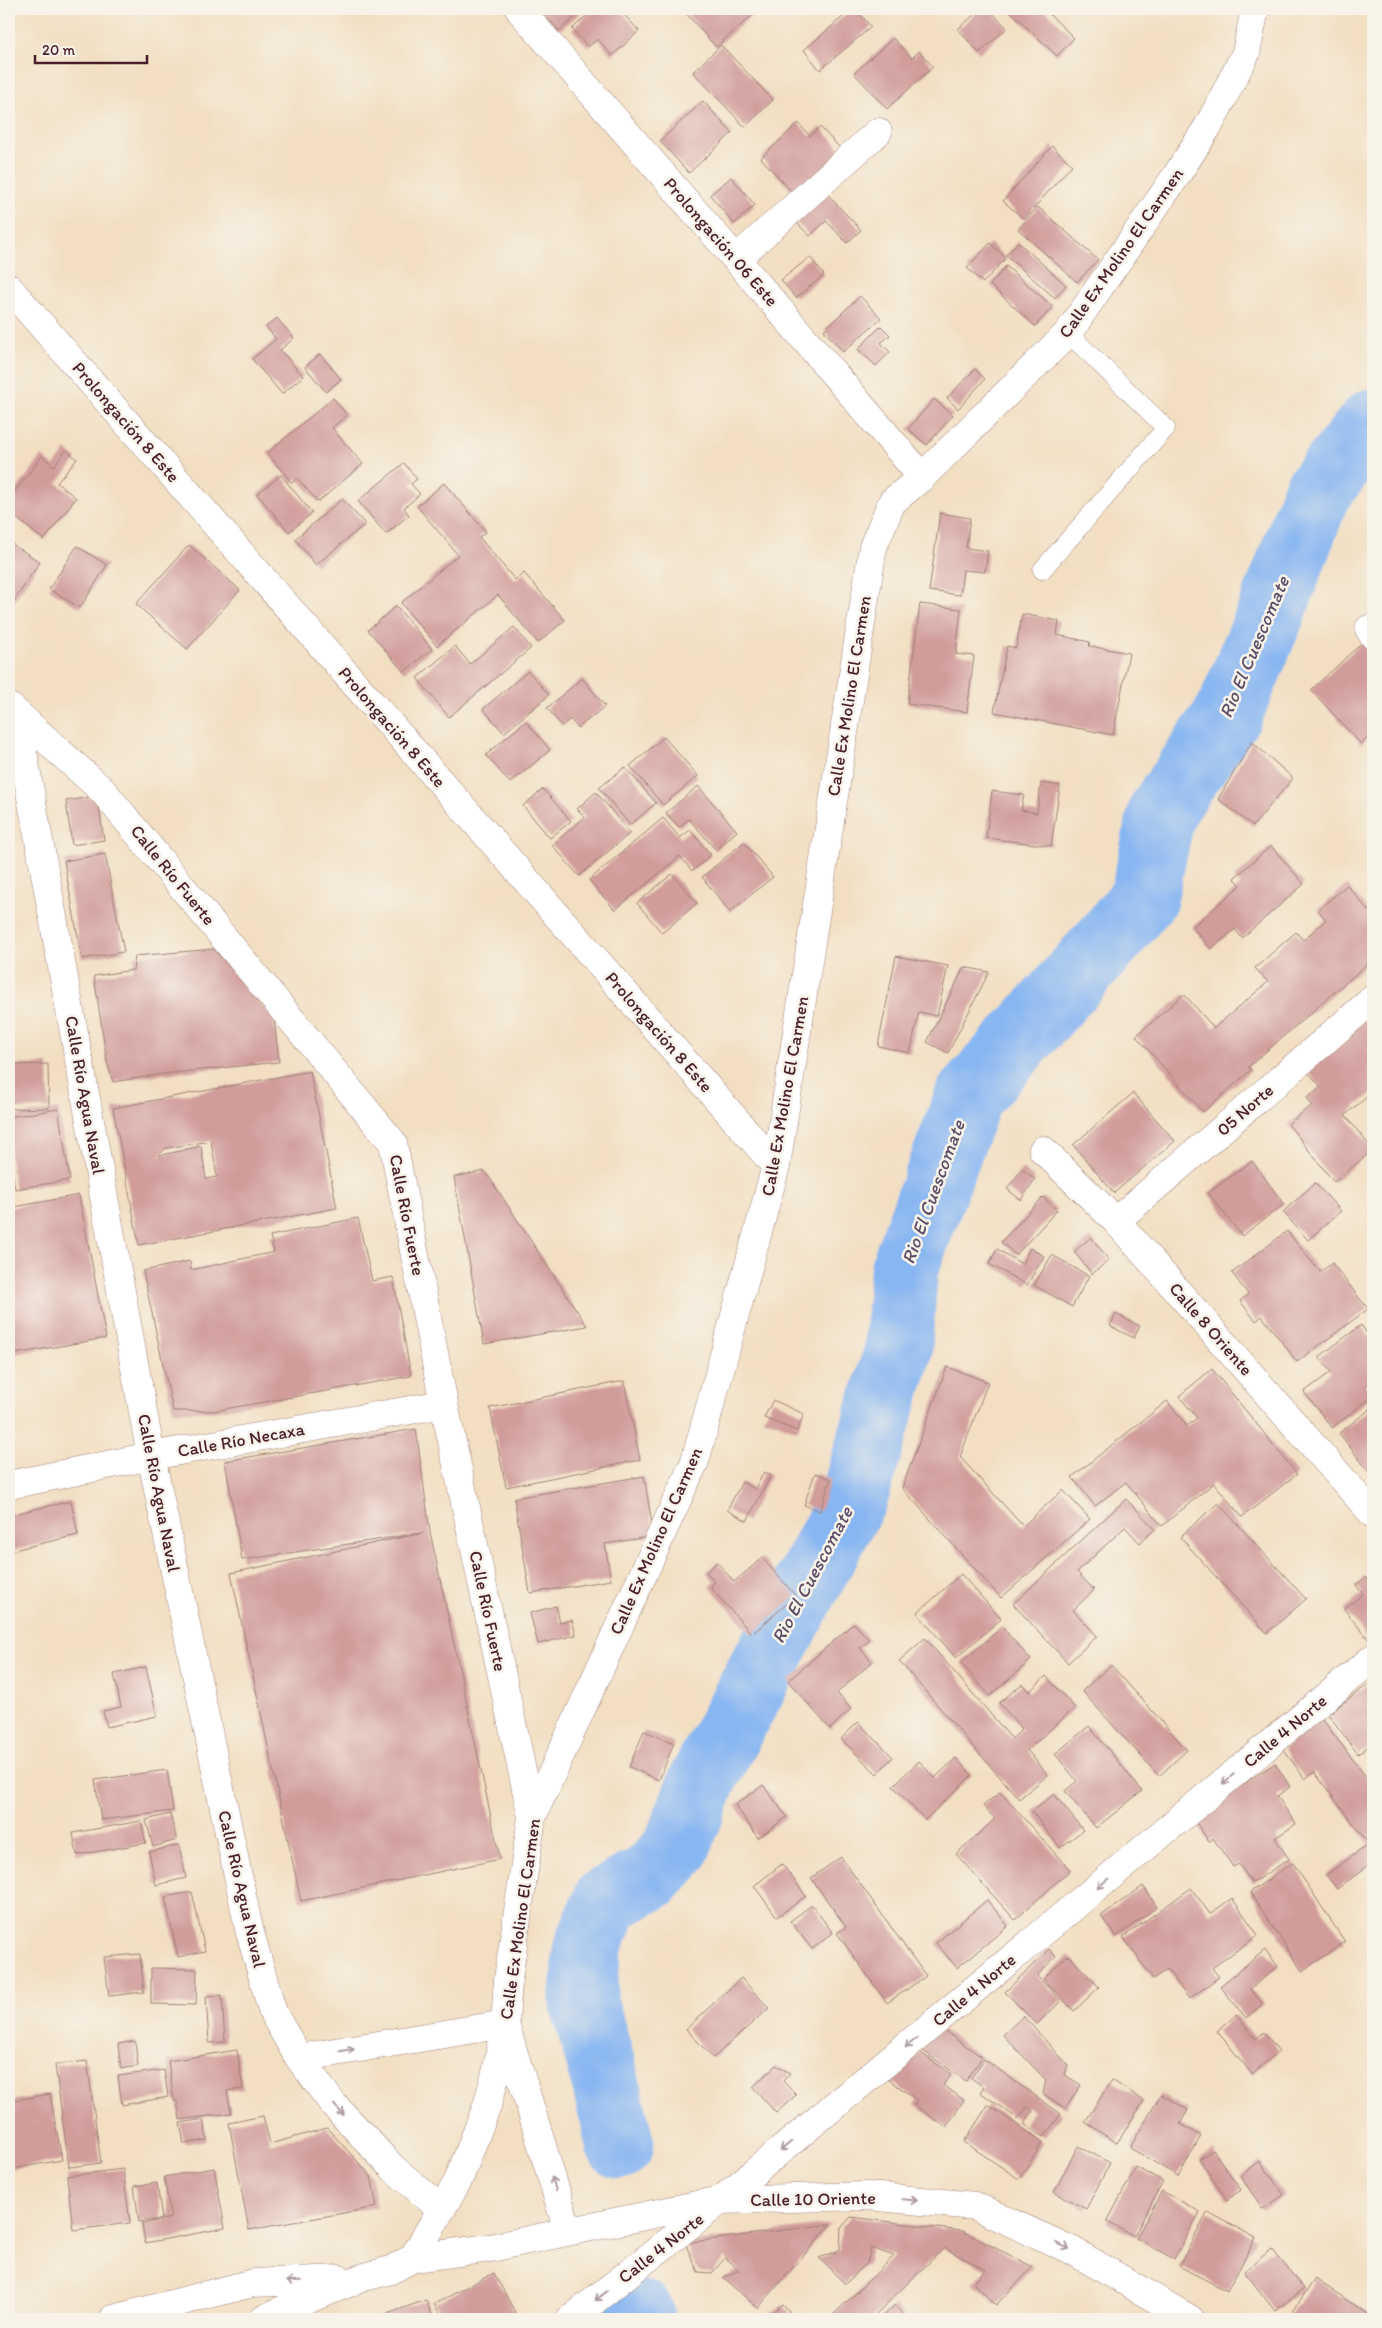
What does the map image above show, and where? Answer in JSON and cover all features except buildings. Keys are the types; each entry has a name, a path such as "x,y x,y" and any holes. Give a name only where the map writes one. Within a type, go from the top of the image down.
{"street":[{"name":"Prolongación 06 Este","path":"518,9 736,259 922,477"},
{"name":"Calle Ex Molino El Carmen","path":"412,2258 458,2180 486,2106 496,2073 505,2024 508,1979 532,1818 694,1461 776,1166 873,547 892,502 922,477 1068,333 1209,125 1246,53 1255,9"},
{"path":"736,259 878,132"},
{"name":"Prolongación 8 Este","path":"9,288 776,1166"},
{"name":"Calle Río Agua Naval","path":"12,710 15,743 151,1456 249,1929 273,2013 298,2058 334,2104 392,2167 441,2209"},
{"name":"Calle Río Fuerte","path":"12,710 103,791 393,1143 444,1404 532,1818"},
{"name":"05 Norte","path":"1116,1221 1373,999"},
{"name":"Calle 8 Oriente","path":"1043,1150 1116,1221 1373,1514"},
{"name":"Calle Río Necaxa","path":"9,1485 151,1456 444,1404"},
{"name":"Calle 4 Norte","path":"571,2319 721,2200 1373,1658"},
{"path":"298,2058 505,2024 568,2231"},
{"name":"Calle 10 Oriente","path":"412,2258 490,2248 721,2200 868,2196 975,2206 1072,2251 1190,2319"},
{"path":"264,2319 361,2278 391,2270 412,2258"},
{"path":"113,2319 253,2282 361,2278"}],"lane":[{"path":"1042,570 1166,428 1068,333"}],"waterway":[{"name":"Rio El Cuescomate","path":"620,2145 602,2067 583,2000 587,1949 607,1900 650,1877 676,1849 703,1779 854,1497 898,1351 904,1269 969,1096 1112,936 1144,897 1162,811 1229,713 1272,611 1317,492 1373,422"},
{"name":"Rio El Cuescomate","path":"640,2313 640,2319"}]}
